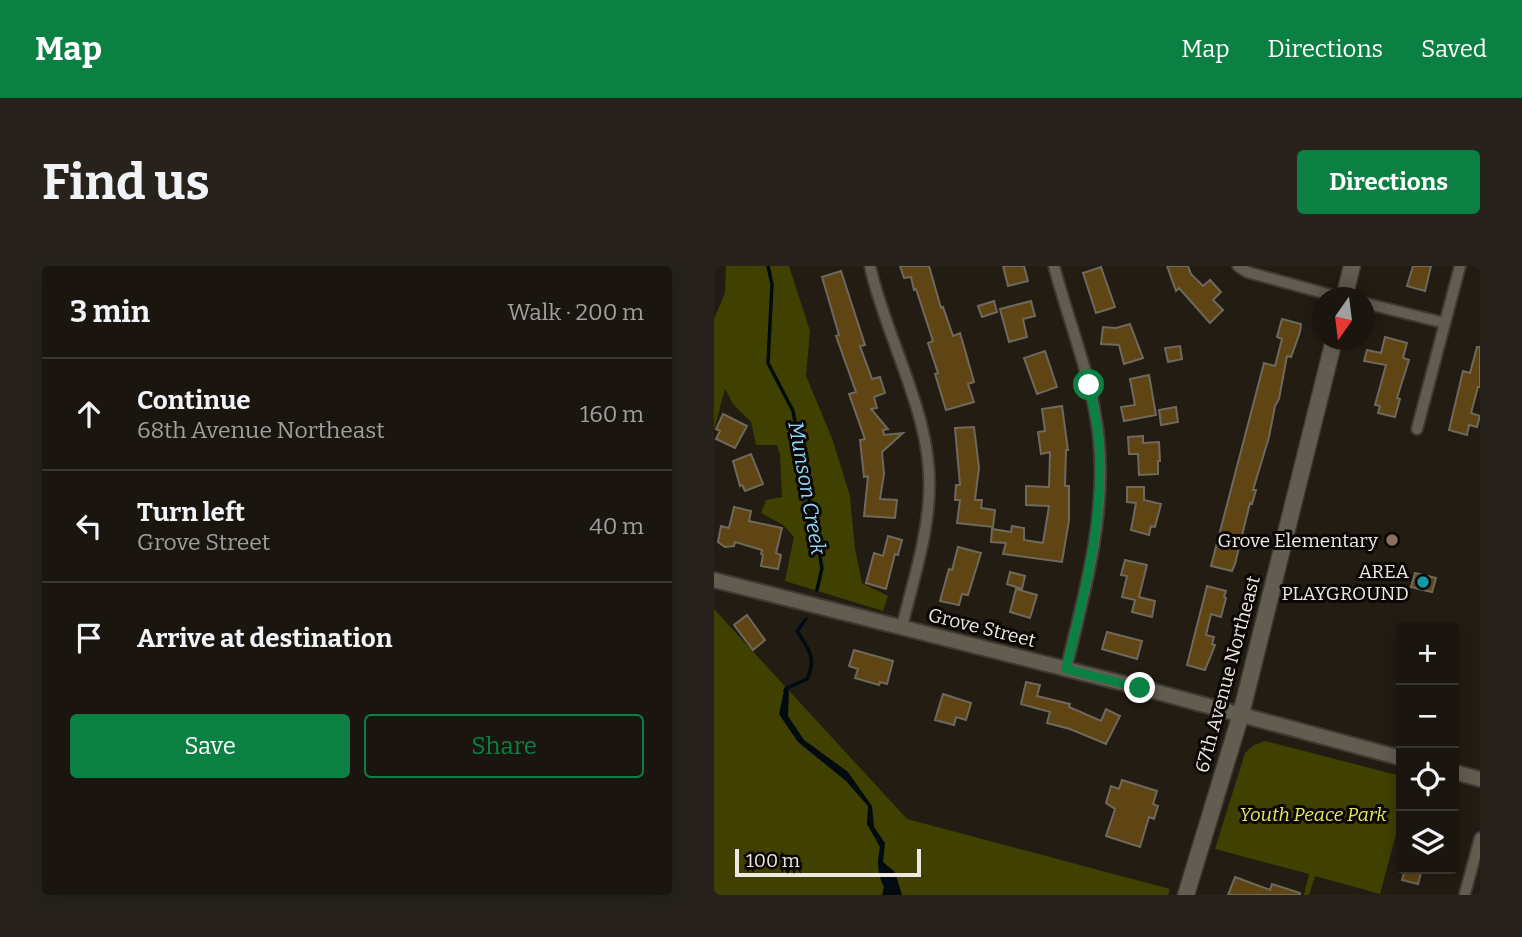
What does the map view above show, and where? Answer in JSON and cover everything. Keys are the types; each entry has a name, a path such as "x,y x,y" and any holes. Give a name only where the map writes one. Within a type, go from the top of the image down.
{"main road":[{"path":"1346,287 1352,266"},
{"name":"67th Avenue Northeast","path":"1186,895 1241,714 1332,350"}],"street":[{"path":"870,266 926,446 930,493 925,533 902,627"},
{"path":"1054,266 1089,385 1099,441 1097,523 1091,562 1066,669"},
{"path":"1238,266 1247,272 1312,290"},
{"path":"1417,429 1460,266"},
{"path":"1375,306 1444,323"},
{"name":"Grove Street","path":"714,580 1241,714 1396,757"},
{"path":"1459,773 1480,779"},
{"path":"1465,893 1480,838"}],"green space":[{"path":"726,266 789,266 810,331 806,376 832,438 850,496 855,549 862,583 888,596 883,611 785,581 794,537 783,525 761,513 766,500 782,497 780,454 777,445 756,445 751,422 733,404 725,389 714,430 714,319 725,293"},
{"path":"714,609 907,819 1170,889 1168,895 714,895"},
{"name":"Youth Peace Park","path":"1265,741 1396,775 1396,835 1380,894 1315,876 1309,895 1304,895 1309,874 1215,849 1245,753 1254,745"}],"shaded area":[{"path":"785,686 789,691 788,716 804,740 848,772 872,806 874,827 885,843 883,862 895,872 902,895 882,895 884,887 878,867 880,847 867,824 868,806 846,781 798,742 779,714"}],"building":[{"path":"900,266 929,266 941,308 943,307 953,336 960,333 974,382 968,384 974,402 946,410 928,343 933,341 911,277 904,278"},
{"path":"1003,266 1024,266 1028,281 1008,286"},
{"path":"1167,266 1188,266 1191,274 1203,286 1210,280 1221,292 1213,300 1223,310 1210,323 1179,288 1176,291"},
{"path":"1413,266 1431,266 1425,291 1407,286"},
{"path":"1101,267 1115,307 1096,313 1083,273"},
{"path":"841,271 865,345 860,346 872,379 880,377 885,393 874,397 877,408 871,409 888,429 883,430 884,435 903,433 882,452 884,474 880,499 897,500 895,518 864,516 868,476 864,477 860,440 865,439 849,394 856,392 836,336 839,335 822,277"},
{"path":"994,301 997,312 982,317 978,306"},
{"path":"1031,301 1035,316 1023,319 1027,337 1009,342 1000,309"},
{"path":"1282,319 1301,324 1300,332 1291,357 1287,356 1279,399 1235,564 1232,571 1211,566 1264,363 1275,366 1282,339 1277,337"},
{"path":"1130,324 1143,358 1124,364 1119,345 1101,344 1103,327 1116,328"},
{"path":"1385,337 1407,343 1403,358 1409,360 1397,398 1400,399 1395,417 1378,413 1380,406 1375,405 1386,365 1364,361 1367,350 1381,353"},
{"path":"1180,346 1182,359 1168,362 1165,348"},
{"path":"1477,347 1480,347 1480,387 1471,413 1480,416 1477,427 1469,425 1467,435 1449,430 1463,371 1470,373"},
{"path":"1045,351 1057,387 1037,394 1024,358"},
{"path":"1149,375 1156,415 1124,421 1121,407 1135,405 1130,379"},
{"path":"1062,406 1068,450 1065,486 1069,486 1069,520 1062,562 1003,554 1006,543 991,542 992,529 1011,532 1012,526 1024,528 1024,540 1043,543 1049,506 1026,505 1026,486 1049,487 1050,452 1041,454 1038,432 1045,431 1042,409"},
{"path":"1176,407 1178,422 1161,425 1159,410"},
{"path":"723,414 747,426 735,448 716,439 720,431 716,429"},
{"path":"974,427 979,468 975,500 982,500 981,508 995,510 993,527 957,523 960,500 955,500 956,485 960,485 955,428"},
{"path":"1143,436 1143,443 1159,442 1158,474 1139,475 1138,454 1129,454 1128,437"},
{"path":"751,454 763,484 745,491 742,485 740,486 733,461"},
{"path":"1127,487 1144,487 1144,500 1161,504 1155,527 1151,526 1149,535 1131,530 1136,503 1127,502"},
{"path":"734,507 751,511 749,521 782,528 776,553 781,555 778,569 761,566 762,550 735,542 734,546 725,547 718,542 721,526 729,528"},
{"path":"888,536 902,540 898,555 895,554 886,589 866,583 874,553 883,556"},
{"path":"958,547 981,553 968,595 962,594 959,605 940,601"},
{"path":"1125,560 1147,565 1139,597 1155,601 1152,617 1132,612 1135,600 1122,597 1127,576 1121,575"},
{"path":"1010,572 1025,576 1022,589 1007,584"},
{"name":"AREA PLAYGROUND","path":"1415,573 1436,578 1432,592 1411,587"},
{"path":"1207,586 1226,591 1226,598 1221,617 1211,614 1206,635 1214,637 1212,644 1215,645 1205,670 1187,665"},
{"path":"1016,589 1037,595 1030,618 1010,612"},
{"path":"747,615 765,640 753,650 734,625"},
{"path":"1107,632 1142,641 1137,659 1102,649"},
{"path":"854,650 893,661 887,684 880,682 879,685 855,678 858,669 849,666"},
{"path":"1026,682 1040,685 1037,696 1070,704 1069,707 1101,721 1106,709 1120,716 1106,744 1047,723 1050,712 1021,704"},
{"path":"943,694 971,703 966,720 956,717 954,725 935,720"},
{"path":"1122,780 1157,791 1153,804 1158,806 1154,819 1149,817 1140,847 1106,836 1115,809 1106,803 1111,786 1119,789"},
{"path":"1404,874 1421,874 1418,884 1402,880"},
{"path":"1235,877 1270,890 1272,884 1300,895 1228,895"}],"waterway":[{"name":"Munson Creek","path":"768,266 772,284 768,363 793,411 822,568 817,590"},
{"name":"Munson Creek","path":"785,691 807,679 810,672 810,654 797,631 806,619"}],"place":[{"name":"Grove Elementary","path":"1392,540"},
{"name":"AREA PLAYGROUND","path":"1423,582"}],"route":[{"path":"1089,385 1099,441 1097,523 1086,588 1066,669 1140,688"}]}
